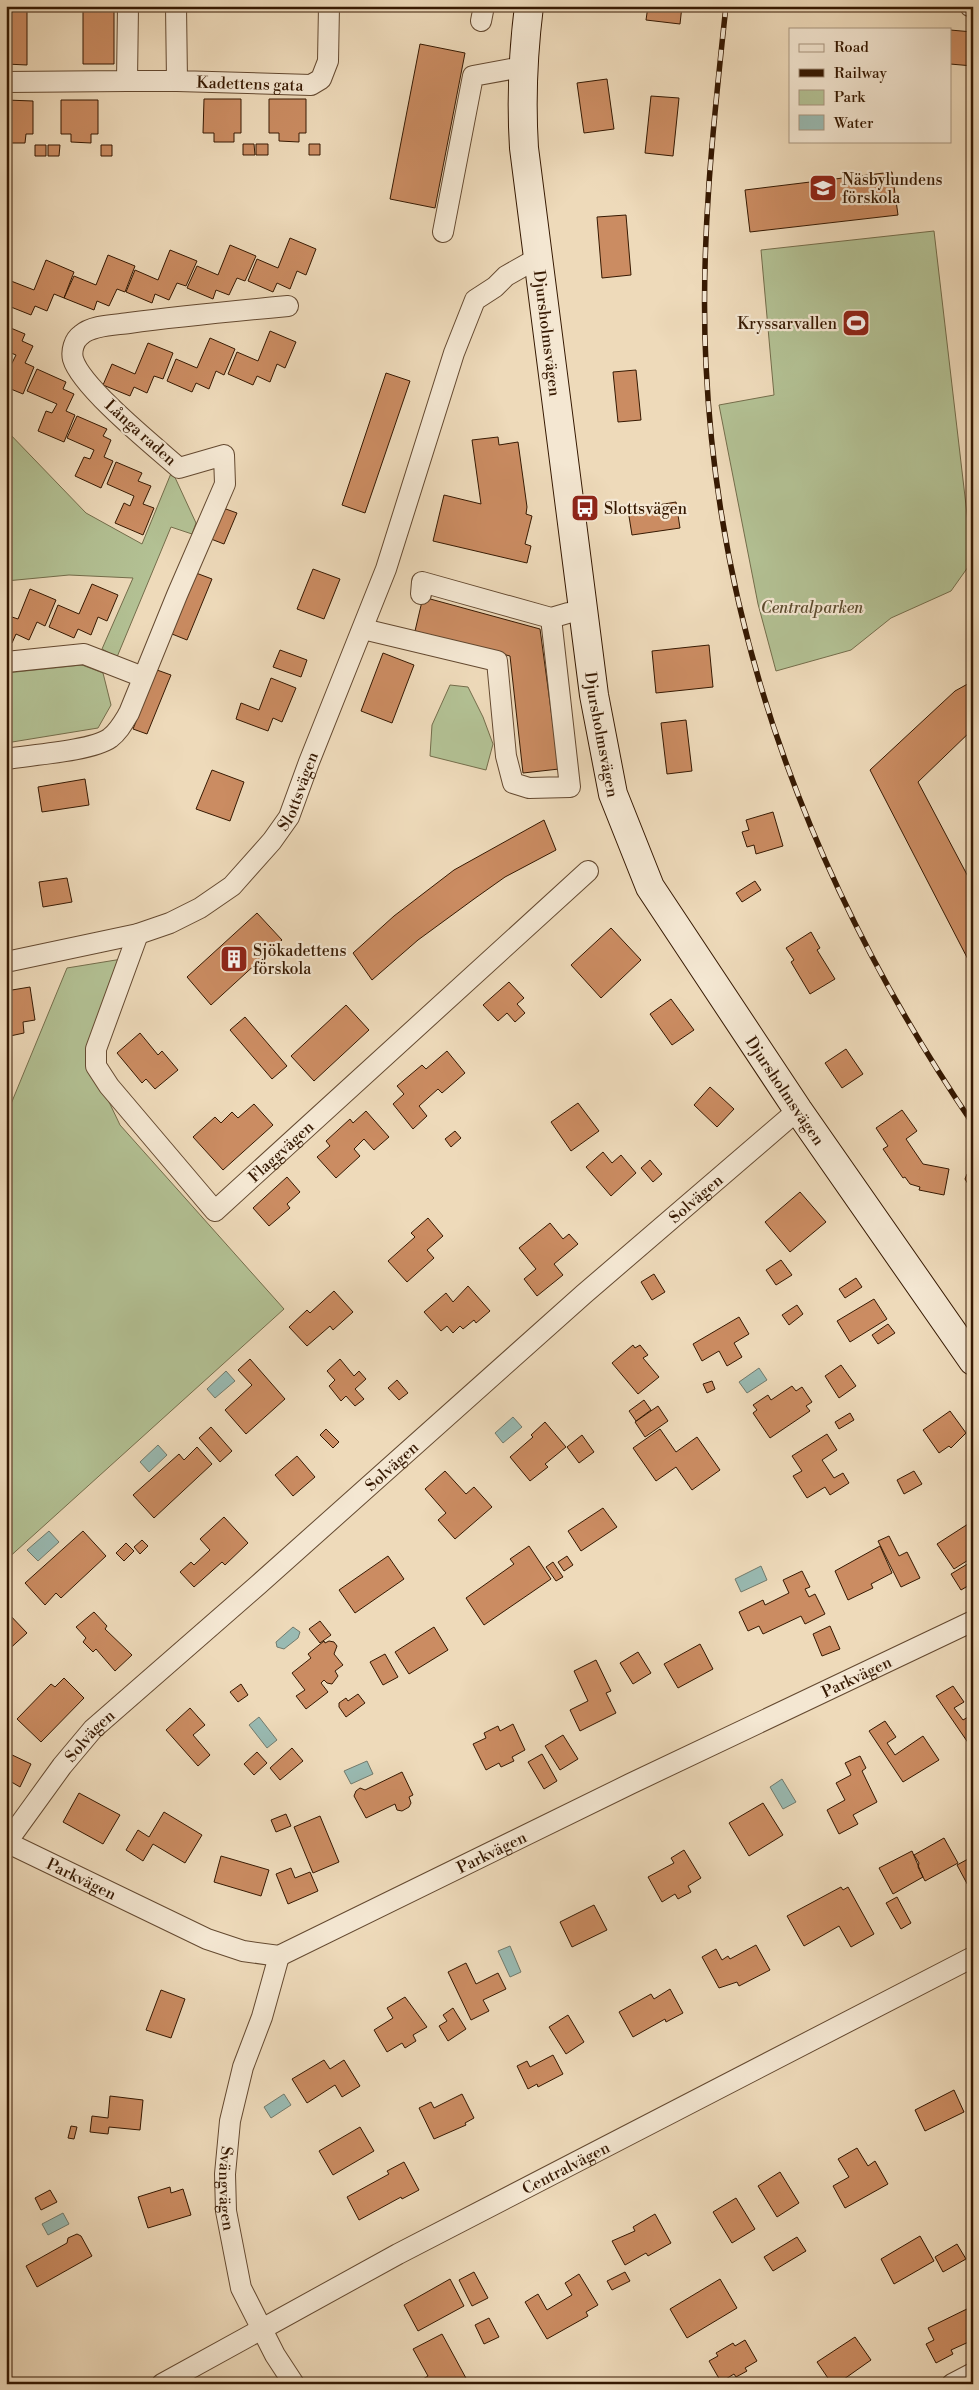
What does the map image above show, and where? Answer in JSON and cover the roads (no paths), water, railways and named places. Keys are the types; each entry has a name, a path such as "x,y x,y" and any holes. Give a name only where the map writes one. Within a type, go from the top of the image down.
{"street":[{"path":"128,6 128,81"},
{"name":"Kadettens gata","path":"176,6 176,82 311,85 321,79 328,61 329,6"},
{"name":"Djursholmsvägen","path":"529,6 522,67 521,98 524,148 536,259 594,695 613,794 650,887 798,1110 973,1361"},
{"path":"442,232 473,76 522,67"},
{"path":"6,82 176,82"},
{"name":"Slottsvägen","path":"6,962 138,934 170,923 200,908 232,886 272,841 289,817 308,762 386,569 454,353 475,300 495,287 506,276 536,259"},
{"name":"Långa raden","path":"6,759 91,745 108,739 119,730 129,714 225,484 224,455 179,468 120,416 79,373 73,357 73,348 80,335 99,328 170,317 288,306"},
{"path":"363,629 497,661 506,756 514,783 528,788 570,787 560,615 422,582 421,594"},
{"path":"6,662 84,654 143,677"},
{"name":"Flaggvägen","path":"138,934 96,1049 96,1066 109,1086 215,1211 588,870"},
{"name":"Solvägen","path":"7,1842 62,1766 93,1729 258,1585 584,1294 798,1110"},
{"name":"Parkvägen","path":"7,1842 207,1938 243,1951 279,1956 630,1784 973,1621"},
{"name":"Svängvägen","path":"279,1956 262,2017 243,2067 230,2121 225,2174 226,2211 241,2288 275,2355 294,2384"},
{"name":"Centralvägen","path":"162,2384 398,2254 973,1957"},
{"path":"952,2384 973,2373"}],"water":[{"path":"759,1368 767,1380 747,1393 739,1382"},
{"path":"226,1371 235,1381 215,1398 207,1389"},
{"path":"513,1417 522,1427 503,1443 495,1433"},
{"path":"158,1445 167,1455 149,1472 140,1462"},
{"path":"49,1531 59,1542 38,1561 27,1550"},
{"path":"761,1566 767,1580 741,1592 735,1579"},
{"path":"293,1627 300,1632 298,1638 284,1649 277,1647 276,1642"},
{"path":"259,1717 277,1740 267,1748 249,1725"},
{"path":"367,1761 373,1774 351,1784 344,1771"},
{"path":"782,1779 796,1802 783,1809 770,1787"},
{"path":"510,1946 521,1972 510,1977 498,1951"},
{"path":"284,2094 291,2105 271,2118 264,2107"},
{"path":"63,2213 69,2224 48,2235 42,2224"}],"railway":[{"path":"726,6 706,230 705,320 706,365 715,468 731,569 755,667 786,763 824,857 868,948 918,1037 973,1124"}],"place":[{"name":"Näsbylundens förskola","path":"823,188"},
{"name":"Kryssarvallen","path":"856,323"},
{"name":"Slottsvägen","path":"585,508"},
{"name":"Sjökadettens förskola","path":"234,959"}],"park label":[{"name":"Centralparken","path":"812,607"}]}
